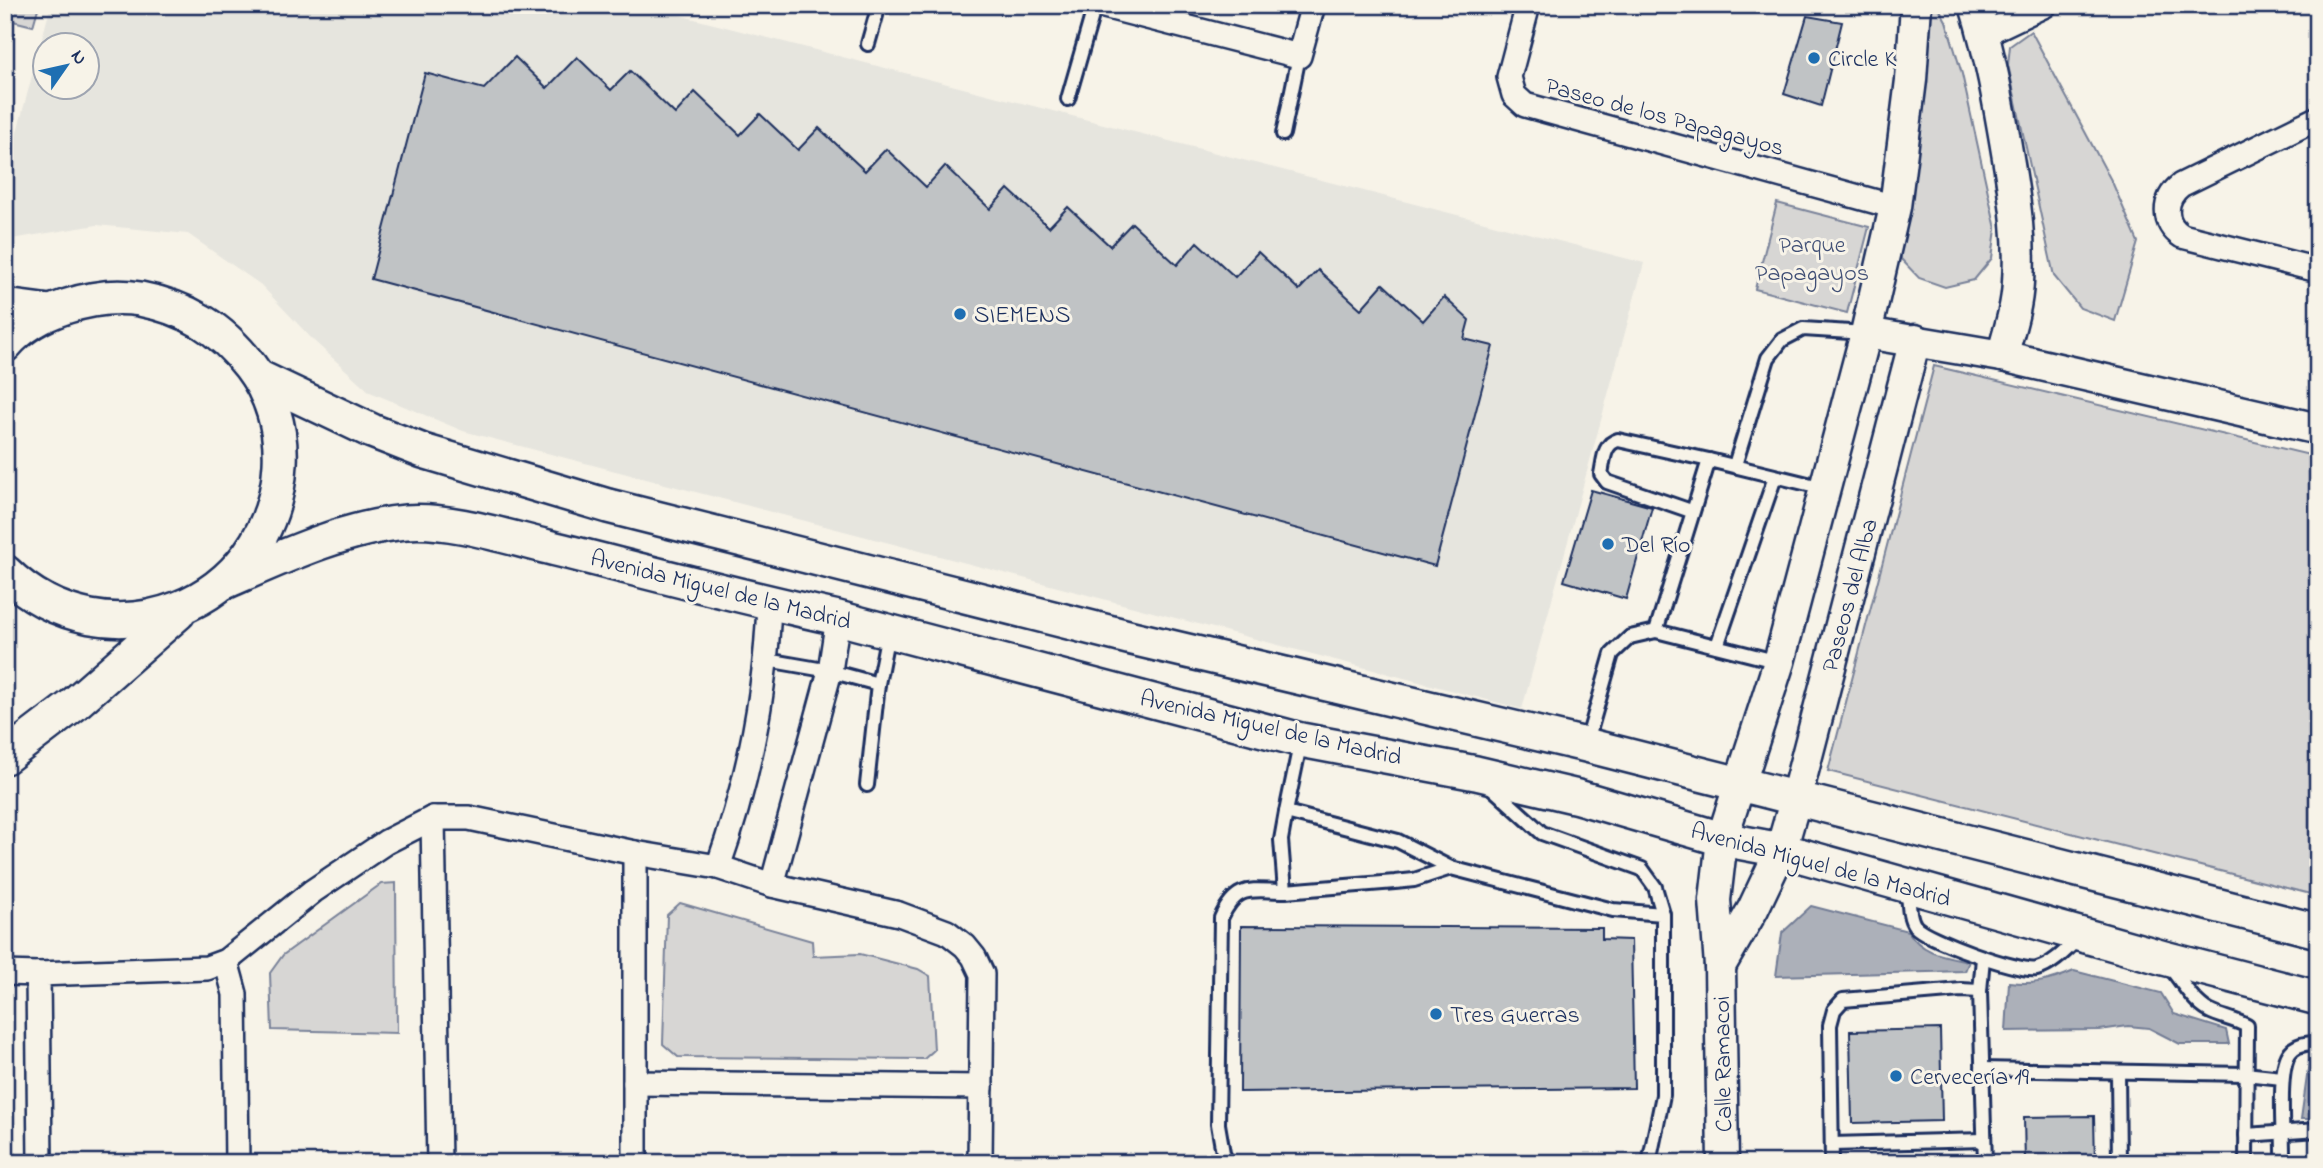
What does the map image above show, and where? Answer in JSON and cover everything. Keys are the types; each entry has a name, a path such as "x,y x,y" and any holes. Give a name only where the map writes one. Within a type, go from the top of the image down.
{"main road":[{"path":"5,345 50,312 88,300 127,297 166,304 203,320 234,345 258,377 274,411 281,448 279,486 268,522 250,555 225,582 184,607 72,706 5,757"},
{"path":"5,306 50,312"},
{"path":"258,377 372,431 423,451 608,506 1132,638 1796,798 2132,886 2318,931"},
{"name":"Avenida Miguel de la Madrid","path":"225,582 306,547 408,522 436,522 838,618 1301,740 1476,773 1578,797 1722,839 1781,850 2164,958 2318,998"},
{"path":"5,572 41,600 68,612 97,619 155,617 184,607"}],"street":[{"path":"1098,5 1300,56 1313,5"},
{"name":"Paseo de los Papagayos","path":"1528,5 1509,76 1514,94 1525,105 1895,207"},
{"name":"Paseos del Alba","path":"1722,839 1779,662 1866,333 1895,207 1911,80 1916,5"},
{"path":"1975,5 1996,82 2015,201 2019,245 2014,311 2002,356"},
{"path":"1984,34 2045,5"},
{"path":"2318,118 2181,185 2174,190 2167,205 2169,224 2182,236 2318,270"},
{"path":"1866,333 2002,356 2318,429"},
{"name":"Paseos del Alba","path":"1781,850 1915,340"},
{"path":"718,867 732,829 744,781 767,660 769,603"},
{"path":"772,885 830,671 838,618"},
{"path":"433,818 439,1163"},
{"path":"5,974 207,968 226,961 313,891 386,842 433,818 468,818 635,853 718,867 772,885 899,914 947,932 965,946 982,974 980,1163"},
{"name":"Calle Ramacoi","path":"1722,839 1715,900 1720,966 1723,1163"},
{"name":"Calle Ramacoi","path":"1720,966 1753,909 1781,850"},
{"path":"635,853 635,1163"},
{"path":"226,961 235,994 237,1163"},
{"path":"38,974 40,1163"},
{"path":"635,1083 981,1087"}],"lane":[{"path":"868,44 879,5"},
{"path":"1068,99 1098,5"},
{"path":"1283,134 1300,56"},
{"path":"1735,465 1768,358 1782,340 1803,329 1866,333"},
{"path":"1691,511 1607,482 1601,474 1607,447 1611,442 1618,440 1735,465 1825,489"},
{"path":"1656,631 1709,460"},
{"path":"1717,646 1775,477"},
{"path":"867,785 878,684 889,631"},
{"path":"1586,746 1612,654 1630,637 1656,631 1779,662"},
{"path":"767,660 830,671 878,684"},
{"path":"1285,891 1281,840 1301,740"},
{"path":"1476,773 1542,833 1642,869 1655,887 1663,914 1663,1095 1649,1163"},
{"path":"1286,812 1398,841 1451,868 1613,910 1663,914"},
{"path":"1227,1163 1218,1124 1221,918 1228,902 1242,891 1285,891 1405,881 1451,868"},
{"path":"1907,886 1912,920 1920,931 1983,958 2032,970 2049,963 2083,935"},
{"path":"1983,958 1980,991 1984,1163"},
{"path":"2164,958 2208,1011 2233,1018 2247,1026 2246,1163"},
{"path":"1832,1163 1830,1025 1834,1010 1843,1000 1961,990 1980,991"},
{"path":"2283,1163 2282,1078 2288,1055 2296,1046 2318,1043"},
{"path":"1982,1069 2245,1074 2282,1078"},
{"path":"2118,1072 2119,1163"},
{"path":"2246,1135 2318,1130"},
{"path":"1832,1144 1984,1140"}],"shaded area":[{"path":"51,5 640,5 1644,263 1522,709 463,431 370,392 314,341 261,285 188,234 97,225 5,240 5,177 32,76 32,102 102,102 102,32 44,32"},
{"path":"1811,906 1908,931 1927,949 1969,961 1965,971 1776,976 1782,933"},
{"path":"2074,971 2161,993 2174,1014 2226,1030 2229,1044 2180,1044 2149,1028 2128,1026 2100,1030 2006,1031 2009,982 2042,981"},
{"path":"2318,1059 2318,1119 2301,1119 2309,1062"}],"green space":[{"path":"5,5 39,5 33,26 5,19"},
{"path":"1938,6 1946,21 1962,74 1996,229 1992,258 1974,280 1945,287 1919,278 1901,259 1901,222 1919,143 1922,23 1926,7"},
{"path":"2031,31 2113,184 2138,242 2115,321 2080,308 2054,276 2008,65 2010,46"},
{"name":"Parque Papagayos","path":"1777,203 1869,227 1847,313 1755,289"},
{"path":"1934,366 2318,457 2318,896 1828,771"},
{"path":"396,883 397,1033 272,1030 270,973 283,955 381,884"},
{"path":"680,903 812,941 813,956 860,954 918,969 930,976 934,1050 924,1059 678,1057 663,1044 667,915"}],"building":[{"name":"Circle K","path":"1807,16 1842,22 1821,106 1784,94"},
{"name":"SIEMENS","path":"515,57 547,88 577,57 611,90 630,71 675,114 695,92 740,135 760,114 798,150 819,128 865,171 886,149 926,187 945,166 990,209 1008,189 1049,227 1068,207 1110,246 1132,223 1177,265 1197,242 1235,277 1258,252 1299,290 1318,270 1361,309 1383,284 1423,321 1444,297 1469,320 1464,339 1493,346 1435,566 371,279 425,73 484,89"},
{"name":"Del Río","path":"1591,490 1652,507 1626,599 1564,581"},
{"name":"Tres Guerras","path":"1241,926 1602,928 1602,939 1631,940 1634,1088 1240,1092"},
{"name":"Cervecería 19","path":"1940,1029 1942,1121 1852,1123 1850,1031"},
{"path":"2094,1116 2095,1163 2025,1163 2024,1117"}],"place":[{"name":"Circle K","path":"1814,58"},
{"name":"SIEMENS","path":"960,314"},
{"name":"Del Río","path":"1608,544"},
{"name":"Tres Guerras","path":"1436,1014"},
{"name":"Cervecería 19","path":"1896,1076"}]}
